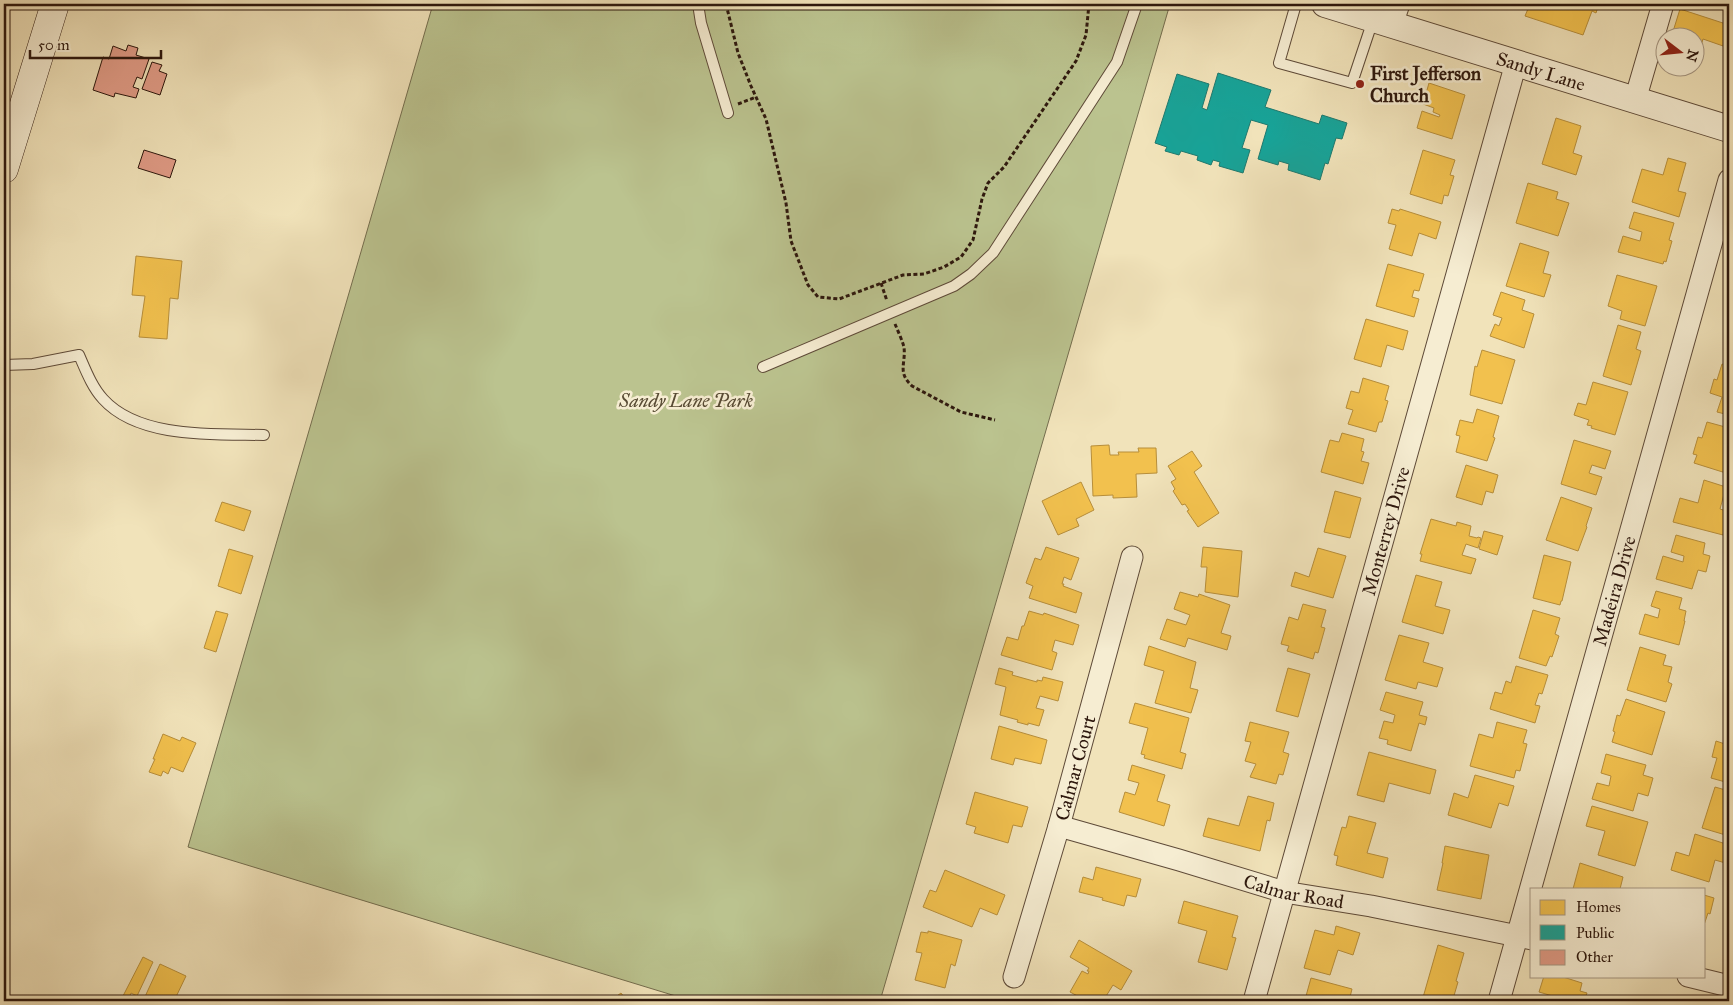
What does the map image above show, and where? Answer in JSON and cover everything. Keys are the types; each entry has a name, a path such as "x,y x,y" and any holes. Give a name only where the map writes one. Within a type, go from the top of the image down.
{"main road":[{"path":"4,169 55,4"}],"street":[{"name":"Sandy Lane","path":"1325,4 1388,16 1516,63 1729,128"},
{"path":"1635,100 1663,4"},
{"name":"Monterrey Drive","path":"1254,1001 1516,63"},
{"name":"Madeira Drive","path":"1538,888 1729,180"},
{"name":"Calmar Court","path":"1014,978 1059,826 1132,557"},
{"name":"Calmar Road","path":"1059,826 1284,892 1371,906 1525,938"},
{"name":"Madeira Drive","path":"1500,1001 1525,938 1530,919"},
{"path":"1696,978 1729,986"}],"lane":[{"path":"698,4 701,23 728,113"},
{"path":"763,367 954,286 971,274 993,253 1117,62 1137,4"},
{"path":"1296,4 1279,63 1352,83 1388,16"},
{"path":"4,365 33,364 80,356 92,385 103,399 118,412 141,423 178,432 264,435"}],"path":[{"path":"726,4 738,52 766,119 786,202 791,241 808,285 818,297 833,300 903,275 924,274 944,267 961,257 973,240 982,199 988,183 1004,167 1076,61 1086,35 1089,4"},
{"path":"881,283 904,348 902,368 906,380 912,386 961,412 995,420"}],"green space":[{"name":"Sandy Lane Park","path":"433,4 1170,4 880,1001 692,1001 188,847"}],"building: Homes":[{"path":"1530,4 1599,4 1596,13 1592,11 1583,35 1525,16"},
{"path":"1680,9 1729,25 1729,38 1726,47 1706,40 1706,28 1674,28"},
{"path":"1429,83 1465,95 1452,139 1417,128 1422,111 1439,117 1440,115 1433,112 1434,108 1423,104"},
{"path":"1556,118 1581,126 1573,153 1582,156 1576,175 1542,164"},
{"path":"1423,150 1455,160 1450,175 1454,176 1448,196 1444,195 1442,204 1410,194"},
{"path":"1668,158 1686,163 1678,191 1686,193 1679,217 1632,202 1642,169 1663,175"},
{"path":"1528,183 1558,192 1556,199 1569,203 1558,236 1516,223"},
{"path":"1392,209 1399,211 1400,209 1441,222 1436,239 1419,233 1412,256 1389,249 1396,225 1388,223"},
{"path":"1634,212 1674,223 1669,240 1672,241 1666,262 1664,261 1663,264 1618,252 1623,236 1640,241 1642,232 1629,228"},
{"path":"1520,243 1549,252 1543,273 1551,275 1544,297 1506,286"},
{"path":"136,256 182,261 178,299 170,298 167,339 139,337 145,296 132,295"},
{"path":"1388,264 1424,274 1419,291 1414,290 1412,297 1419,299 1414,317 1376,306"},
{"path":"1617,275 1657,286 1645,326 1620,319 1622,311 1608,306"},
{"path":"1501,292 1525,300 1522,310 1534,314 1524,348 1490,336 1495,324 1499,326 1502,318 1493,315"},
{"path":"1366,319 1408,331 1403,350 1387,345 1381,367 1354,359"},
{"path":"1618,325 1641,332 1636,349 1641,351 1631,385 1603,376"},
{"path":"1482,350 1515,360 1502,404 1470,395 1475,366 1477,367"},
{"path":"1722,364 1729,366 1729,415 1717,412 1722,397 1710,393 1714,379 1717,380"},
{"path":"1363,378 1389,386 1385,400 1388,401 1382,422 1379,422 1376,432 1348,424 1353,410 1346,408 1351,391 1359,393"},
{"path":"1593,382 1628,392 1615,435 1591,428 1592,426 1587,425 1589,420 1574,415 1578,403 1586,405"},
{"path":"1477,409 1499,416 1493,437 1495,438 1487,461 1456,452 1460,436 1456,435 1460,420 1473,423"},
{"path":"1707,422 1729,428 1729,452 1727,455 1729,456 1729,474 1694,463 1697,455 1693,454 1698,437 1702,438"},
{"path":"1342,433 1364,439 1361,451 1364,452 1361,461 1369,463 1363,484 1321,472 1330,440 1339,442"},
{"path":"1574,440 1611,451 1605,469 1592,465 1589,473 1602,477 1596,495 1561,484"},
{"path":"1109,445 1110,455 1119,455 1118,452 1139,452 1138,448 1156,448 1157,473 1136,474 1137,497 1113,498 1113,495 1093,496 1091,446"},
{"path":"1192,451 1202,466 1194,472 1219,513 1198,527 1187,511 1189,510 1185,504 1182,505 1173,491 1175,489 1171,482 1176,479 1168,466"},
{"path":"1466,465 1498,475 1493,493 1486,491 1482,505 1456,497"},
{"path":"1704,480 1726,487 1720,509 1729,512 1723,535 1673,522 1680,498 1698,503"},
{"path":"1081,482 1094,510 1076,519 1079,526 1058,535 1042,501"},
{"path":"1335,491 1361,498 1350,538 1324,532"},
{"path":"1561,497 1592,508 1578,551 1546,540"},
{"path":"222,502 251,511 244,531 215,521"},
{"path":"1431,519 1456,526 1457,522 1471,526 1469,536 1481,538 1478,548 1466,544 1462,555 1476,559 1471,574 1420,561 1422,554 1420,554"},
{"path":"1484,531 1503,536 1497,555 1479,549"},
{"path":"1676,535 1705,543 1703,554 1710,556 1706,572 1698,570 1692,589 1656,579 1663,556 1683,562 1684,556 1671,552"},
{"path":"1046,547 1079,558 1071,580 1064,577 1062,584 1082,593 1076,613 1029,598 1033,586 1026,583 1035,558 1041,560"},
{"path":"1203,547 1242,551 1238,597 1205,592 1207,567 1201,567"},
{"path":"1318,548 1346,556 1333,598 1291,586 1295,572 1309,577"},
{"path":"229,549 253,556 241,594 218,586"},
{"path":"1544,555 1571,562 1560,605 1533,598"},
{"path":"1416,575 1442,582 1435,606 1450,610 1443,634 1402,622"},
{"path":"1656,591 1682,598 1679,609 1686,611 1679,645 1639,634 1645,614 1658,618 1660,609 1651,606"},
{"path":"1180,592 1198,597 1199,594 1230,605 1221,633 1231,636 1227,650 1188,638 1185,647 1160,639 1167,619 1186,625 1190,615 1174,609"},
{"path":"1303,604 1326,610 1321,627 1325,628 1318,653 1315,652 1313,659 1287,651 1289,646 1281,644 1289,617 1298,620"},
{"path":"1533,610 1560,618 1555,634 1559,636 1552,657 1550,656 1546,666 1519,658"},
{"path":"216,611 228,614 216,652 204,648"},
{"path":"1029,611 1043,615 1044,613 1079,625 1073,645 1055,640 1052,651 1057,653 1052,670 1001,655 1007,637 1018,640"},
{"path":"1399,635 1429,643 1423,662 1443,668 1437,687 1418,682 1416,689 1385,680"},
{"path":"1149,646 1196,662 1190,688 1198,690 1191,713 1155,703 1164,671 1144,665"},
{"path":"1640,647 1666,655 1663,665 1672,667 1668,682 1672,684 1666,702 1627,690"},
{"path":"1516,666 1548,675 1542,694 1539,693 1535,705 1540,706 1535,723 1490,709 1495,692 1502,694 1506,681 1511,683"},
{"path":"999,668 1013,672 1012,675 1037,682 1037,680 1042,681 1043,677 1063,682 1058,701 1040,696 1036,708 1044,710 1039,726 1017,722 1018,720 1000,715 1006,687 995,684"},
{"path":"1288,668 1310,674 1298,717 1276,711"},
{"path":"1386,692 1423,702 1419,715 1427,717 1425,725 1419,723 1411,751 1387,744 1388,740 1379,738 1384,721 1393,723 1395,715 1380,710"},
{"path":"1626,699 1665,712 1652,755 1612,742 1617,715 1620,716"},
{"path":"1135,703 1189,718 1180,752 1186,754 1182,769 1144,758 1145,755 1141,754 1148,728 1129,723"},
{"path":"1250,722 1289,732 1283,752 1289,754 1283,775 1279,774 1276,784 1250,777 1256,764 1245,761 1251,742 1245,741"},
{"path":"1497,722 1527,730 1523,743 1527,744 1520,771 1516,770 1514,778 1470,766 1479,734 1493,738"},
{"path":"999,726 1047,740 1041,764 1015,758 1013,765 991,759"},
{"path":"163,734 180,741 182,737 196,743 183,772 171,767 168,774 163,771 161,776 149,772"},
{"path":"1727,737 1729,738 1729,783 1711,778 1717,758 1712,757 1716,741 1725,744"},
{"path":"1369,752 1436,770 1430,794 1389,783 1384,802 1357,795"},
{"path":"1606,754 1646,765 1643,775 1653,778 1648,796 1638,793 1633,811 1592,799 1597,783 1609,786 1611,776 1601,773"},
{"path":"1132,765 1165,775 1157,801 1170,805 1164,826 1119,812 1125,792 1135,795 1139,783 1128,780"},
{"path":"1475,775 1514,786 1508,806 1499,803 1491,828 1448,815 1454,793 1468,798"},
{"path":"1715,787 1729,791 1729,836 1702,828"},
{"path":"975,792 1028,807 1022,827 1013,825 1008,843 974,833 976,827 966,824"},
{"path":"1248,796 1274,803 1270,821 1267,820 1260,851 1203,836 1208,818 1239,826"},
{"path":"1592,806 1648,822 1635,866 1598,855 1605,831 1586,826"},
{"path":"1349,816 1376,823 1367,853 1388,858 1383,878 1336,865 1338,856 1334,855 1342,827 1346,828"},
{"path":"1695,834 1729,845 1729,864 1715,860 1709,882 1671,870 1676,852 1689,856"},
{"path":"1445,846 1489,855 1481,899 1437,890"},
{"path":"1580,863 1623,877 1620,888 1573,888"},
{"path":"1096,867 1141,879 1136,897 1127,895 1124,906 1079,892 1083,877 1093,880"},
{"path":"945,870 1005,895 997,915 980,908 972,927 923,907 930,890 936,892"},
{"path":"1706,896 1714,898 1710,914 1708,913 1706,919"},
{"path":"1184,901 1238,916 1232,937 1236,938 1227,970 1198,962 1207,931 1178,923"},
{"path":"1336,926 1360,933 1353,955 1338,950 1330,975 1304,968 1315,930 1334,935"},
{"path":"928,931 962,940 955,966 951,964 945,988 915,980 922,953 916,952 921,932 928,933"},
{"path":"1079,940 1132,971 1121,990 1113,985 1103,1001 1087,1001 1070,992 1082,971 1088,974 1089,971 1087,971 1089,968 1070,957"},
{"path":"1438,945 1464,953 1456,981 1458,982 1453,999 1451,998 1450,1001 1422,1001"},
{"path":"143,957 153,962 137,996 131,993 129,998 123,996"},
{"path":"160,964 186,976 174,1001 143,1001"},
{"path":"1311,978 1352,989 1349,1001 1316,1001 1316,998 1306,996"},
{"path":"1543,978 1566,978 1582,983 1580,991 1587,993 1584,1001 1555,1001 1556,997 1539,992"},
{"path":"621,993 627,1001 610,1001"}],"building: Public":[{"path":"1218,73 1271,90 1265,107 1319,124 1322,115 1347,123 1342,139 1336,138 1328,164 1325,163 1320,180 1288,170 1289,164 1279,161 1278,165 1258,159 1268,125 1251,120 1242,148 1250,150 1243,173 1219,166 1220,162 1213,160 1211,165 1197,160 1198,156 1181,151 1179,155 1165,151 1167,147 1155,143 1177,74 1209,84 1202,108 1207,110"}],"building: Other":[{"path":"128,45 138,48 136,55 149,59 142,79 137,77 133,87 139,89 136,98 115,93 114,97 93,90 103,57 109,59 113,46 126,51"},
{"path":"152,62 162,65 159,71 167,74 160,95 142,89"},
{"path":"144,150 176,160 170,178 138,168"}],"place":[{"name":"First Jefferson Church","path":"1360,84"}]}
